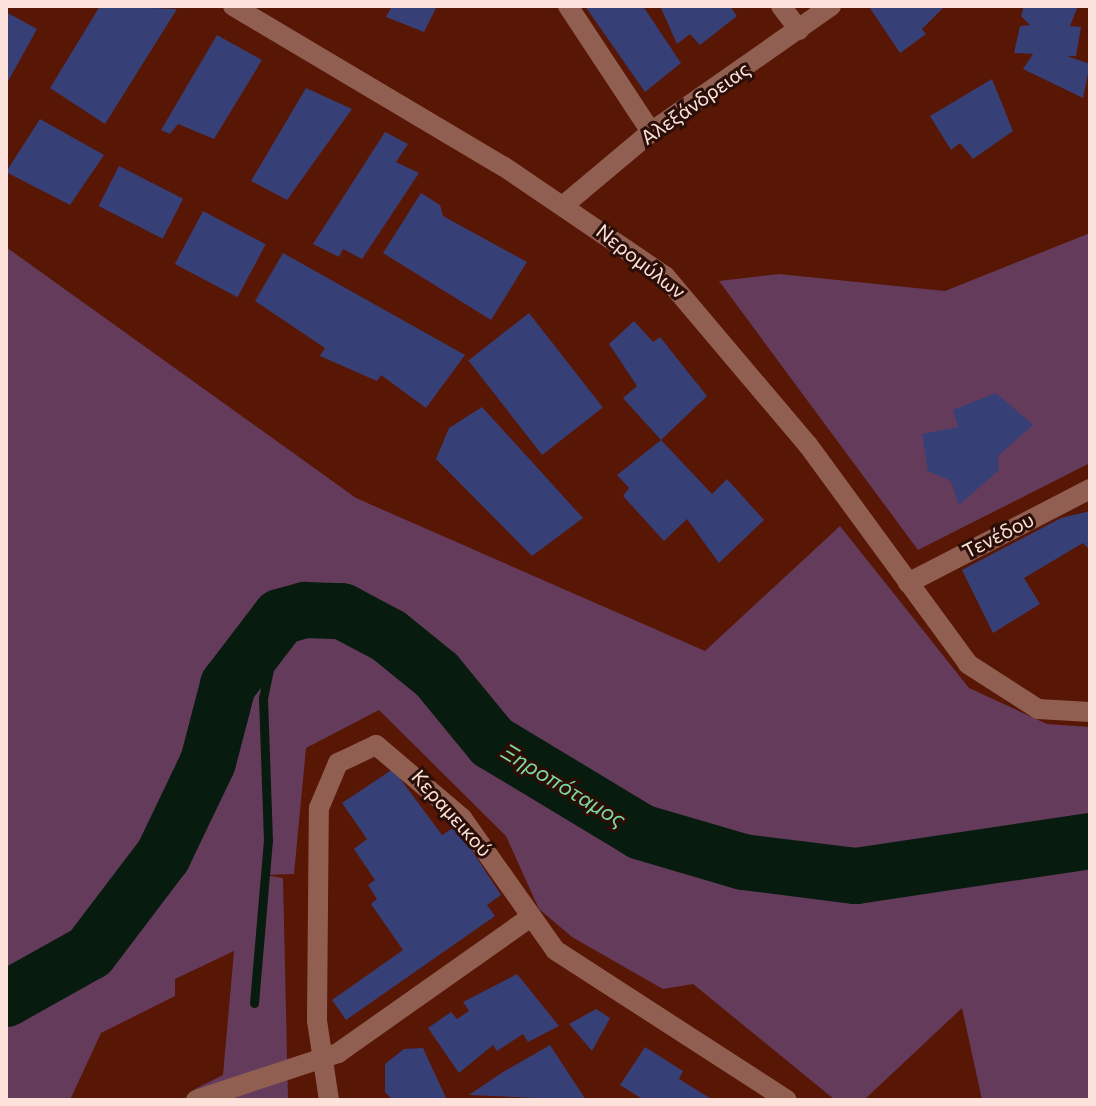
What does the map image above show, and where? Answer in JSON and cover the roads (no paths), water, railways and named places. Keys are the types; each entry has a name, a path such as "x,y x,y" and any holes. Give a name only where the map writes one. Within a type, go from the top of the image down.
{"street":[{"name":"Νερομύλων","path":"233,6 564,205 696,305 943,633 1012,697 1049,713 1090,712"},
{"path":"568,6 651,132"},
{"path":"781,6 799,30"},
{"name":"Αλεξάνδρειας","path":"564,205 651,132 831,6"},
{"name":"Τενέδου","path":"908,583 1090,489"},
{"name":"Κεραμεικού","path":"321,1060 314,915 319,808 327,777 346,756 376,745 407,764 462,818 528,919 568,960 787,1100"},
{"path":"196,1100 321,1060 371,1033 528,919"},
{"path":"321,1060 329,1100"}],"waterway":[{"name":"Ξηροπόταμος","path":"6,999 90,952 163,856 208,762 228,685 280,617 305,610 342,611 389,636 437,675 492,742 641,832 743,862 856,876 1090,841"},
{"path":"254,1003 268,841 263,698 280,617"}]}
